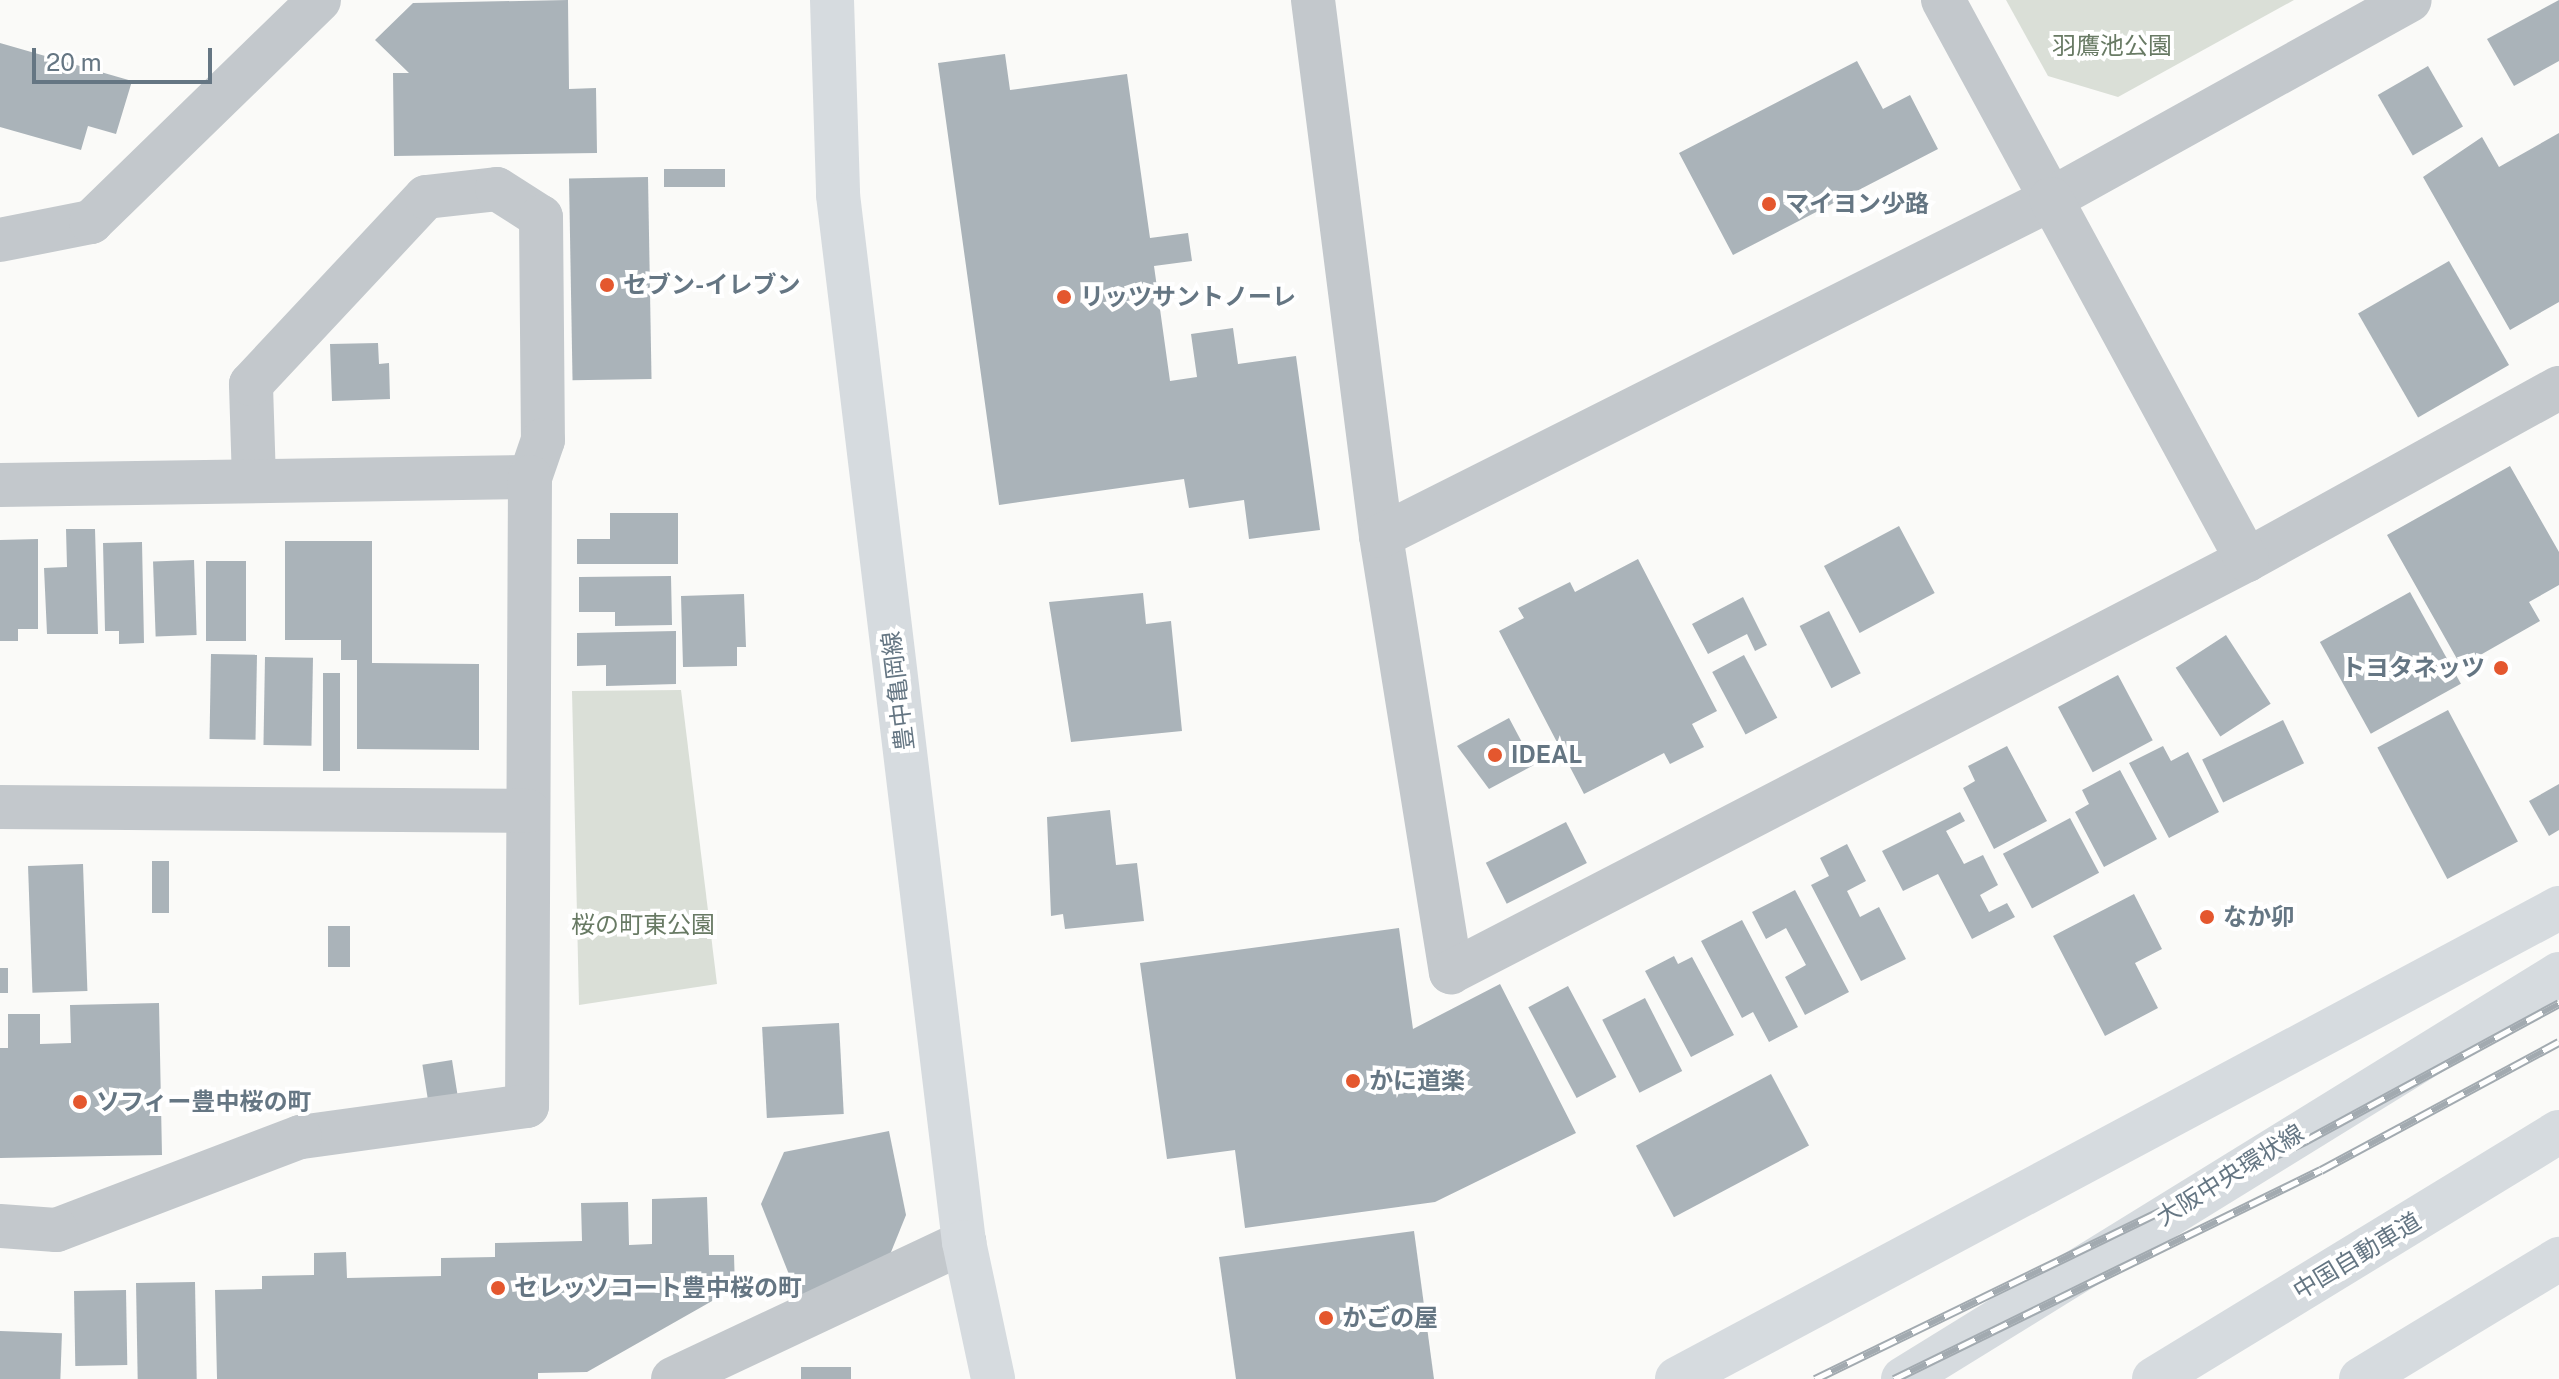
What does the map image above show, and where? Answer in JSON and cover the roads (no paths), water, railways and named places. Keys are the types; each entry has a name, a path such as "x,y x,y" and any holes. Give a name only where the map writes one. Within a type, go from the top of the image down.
{"main road":[{"name":"豊中亀岡線","path":"832,0 838,195 964,1242 993,1379"},
{"path":"1677,1379 2559,908"},
{"name":"大阪中央環状線","path":"1903,1379 2559,974"},
{"name":"中国自動車道","path":"2154,1379 2559,1132"},
{"path":"2361,1379 2559,1259"}],"street":[{"path":"0,240 91,222 319,0"},
{"path":"1313,0 1381,536 1451,972 2247,560 2559,388"},
{"path":"1943,0 2247,560"},
{"path":"1381,536 2051,199 2410,0"},
{"path":"0,1226 56,1230 300,1137 527,1106 530,477 543,440 541,217 497,189 426,197 251,384 254,481"},
{"path":"0,485 530,477"},
{"path":"0,807 528,811"},
{"path":"673,1379 964,1242"}],"railway":[{"path":"1815,1379 2305,1141 2559,1003"},
{"path":"1894,1379 2321,1170 2559,1042"}],"place":[{"name":"マイヨン少路","path":"1769,204"},
{"name":"セブン-イレブン","path":"607,285"},
{"name":"リッツサントノーレ","path":"1064,297"},
{"name":"トヨタネッツ","path":"2501,668"},
{"name":"IDEAL","path":"1495,755"},
{"name":"なか卯","path":"2207,917"},
{"name":"かに道楽","path":"1353,1081"},
{"name":"ソフィー豊中桜の町","path":"80,1102"},
{"name":"セレッソコート豊中桜の町","path":"498,1288"},
{"name":"かごの屋","path":"1326,1318"}],"park label":[{"name":"羽鷹池公園","path":"2112,46"},
{"name":"桜の町東公園","path":"643,925"}]}
